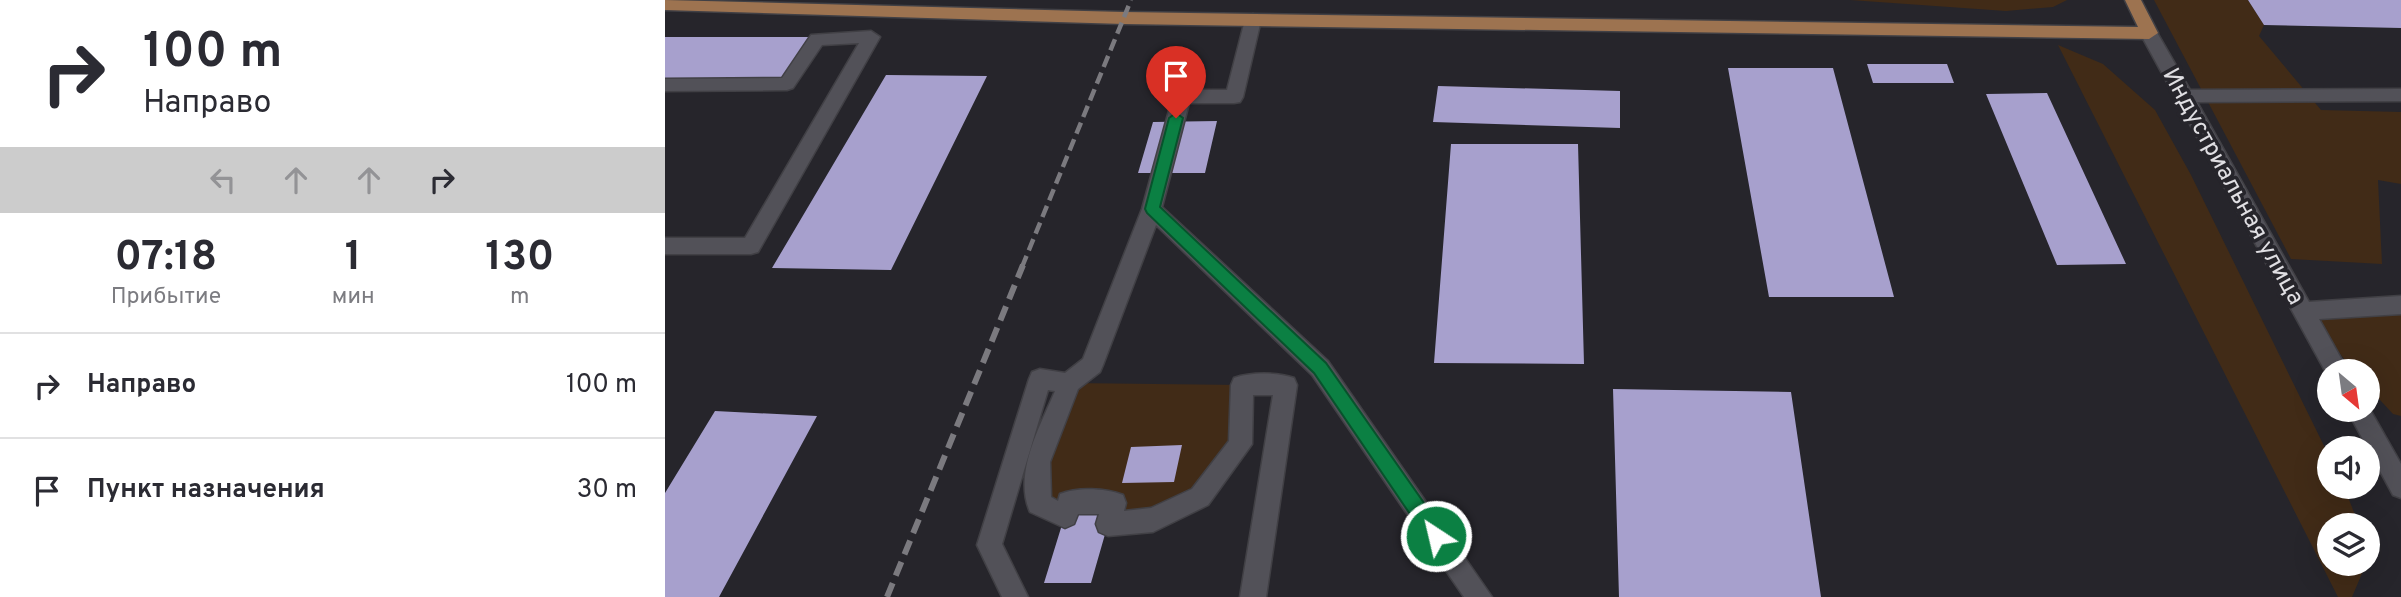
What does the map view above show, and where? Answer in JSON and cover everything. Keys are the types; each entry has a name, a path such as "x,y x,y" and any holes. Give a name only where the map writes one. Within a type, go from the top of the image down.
{"main road":[{"name":"Индустриальная улица","path":"2133,0 2149,33"},
{"path":"665,5 1253,20 2149,33"}],"street":[{"path":"859,37 875,10"},
{"path":"1253,20 1234,97 1182,96 1152,209 1092,365 1069,383 1038,462 1039,503 1065,516 1069,502 1114,503 1108,524 1153,520 1200,497 1240,444 1242,385 1286,385 1253,597"},
{"name":"Индустриальная улица","path":"2149,33 2330,359"},
{"path":"665,85 787,84 817,39 871,37 751,246 665,246"},
{"path":"2184,96 2401,95"},
{"path":"1152,209 1320,368 1479,597"},
{"path":"2303,311 2401,305"},
{"path":"1015,597 989,545 1040,379 1069,383"},
{"path":"2365,422 2400,482"}],"shaded area":[{"path":"1850,0 2067,0 2053,7 2006,11"},
{"path":"2154,0 2248,0 2264,25 2259,36 2321,110 2401,112 2401,184 2378,180 2382,264 2291,259"},
{"path":"2058,45 2103,64 2155,110 2191,175 2319,436 2317,436 2317,499 2349,499 2354,513 2317,513 2317,556"},
{"path":"2401,309 2401,416 2393,414 2380,400 2380,359 2344,359 2326,335 2319,318"},
{"path":"1069,383 1242,385 1240,444 1200,497 1153,520 1039,504"},
{"path":"2327,576 2361,576 2352,597 2338,597"}],"building":[{"path":"2248,0 2401,0 2401,28 2264,25"},
{"path":"665,37 811,37 785,79 665,80"},
{"path":"1867,64 1947,64 1954,83 1873,83"},
{"path":"1728,68 1833,68 1894,297 1769,297"},
{"path":"886,75 987,76 891,270 772,268"},
{"path":"1438,86 1620,91 1620,128 1433,122"},
{"path":"2047,93 2126,264 2057,265 1986,94"},
{"path":"1217,121 1205,173 1138,173 1153,122"},
{"path":"1451,144 1578,144 1584,364 1434,363"},
{"path":"1613,389 1791,392 1821,597 1619,597"},
{"path":"715,411 817,416 719,597 665,597 665,493"},
{"path":"1182,445 1174,482 1122,483 1131,447"},
{"path":"1069,502 1114,503 1091,583 1044,583"}],"railway":[{"path":"1022,267 1131,0"},
{"path":"887,597 1023,265"}],"route":[{"path":"1176,118 1152,209 1320,368 1436,536"}]}
